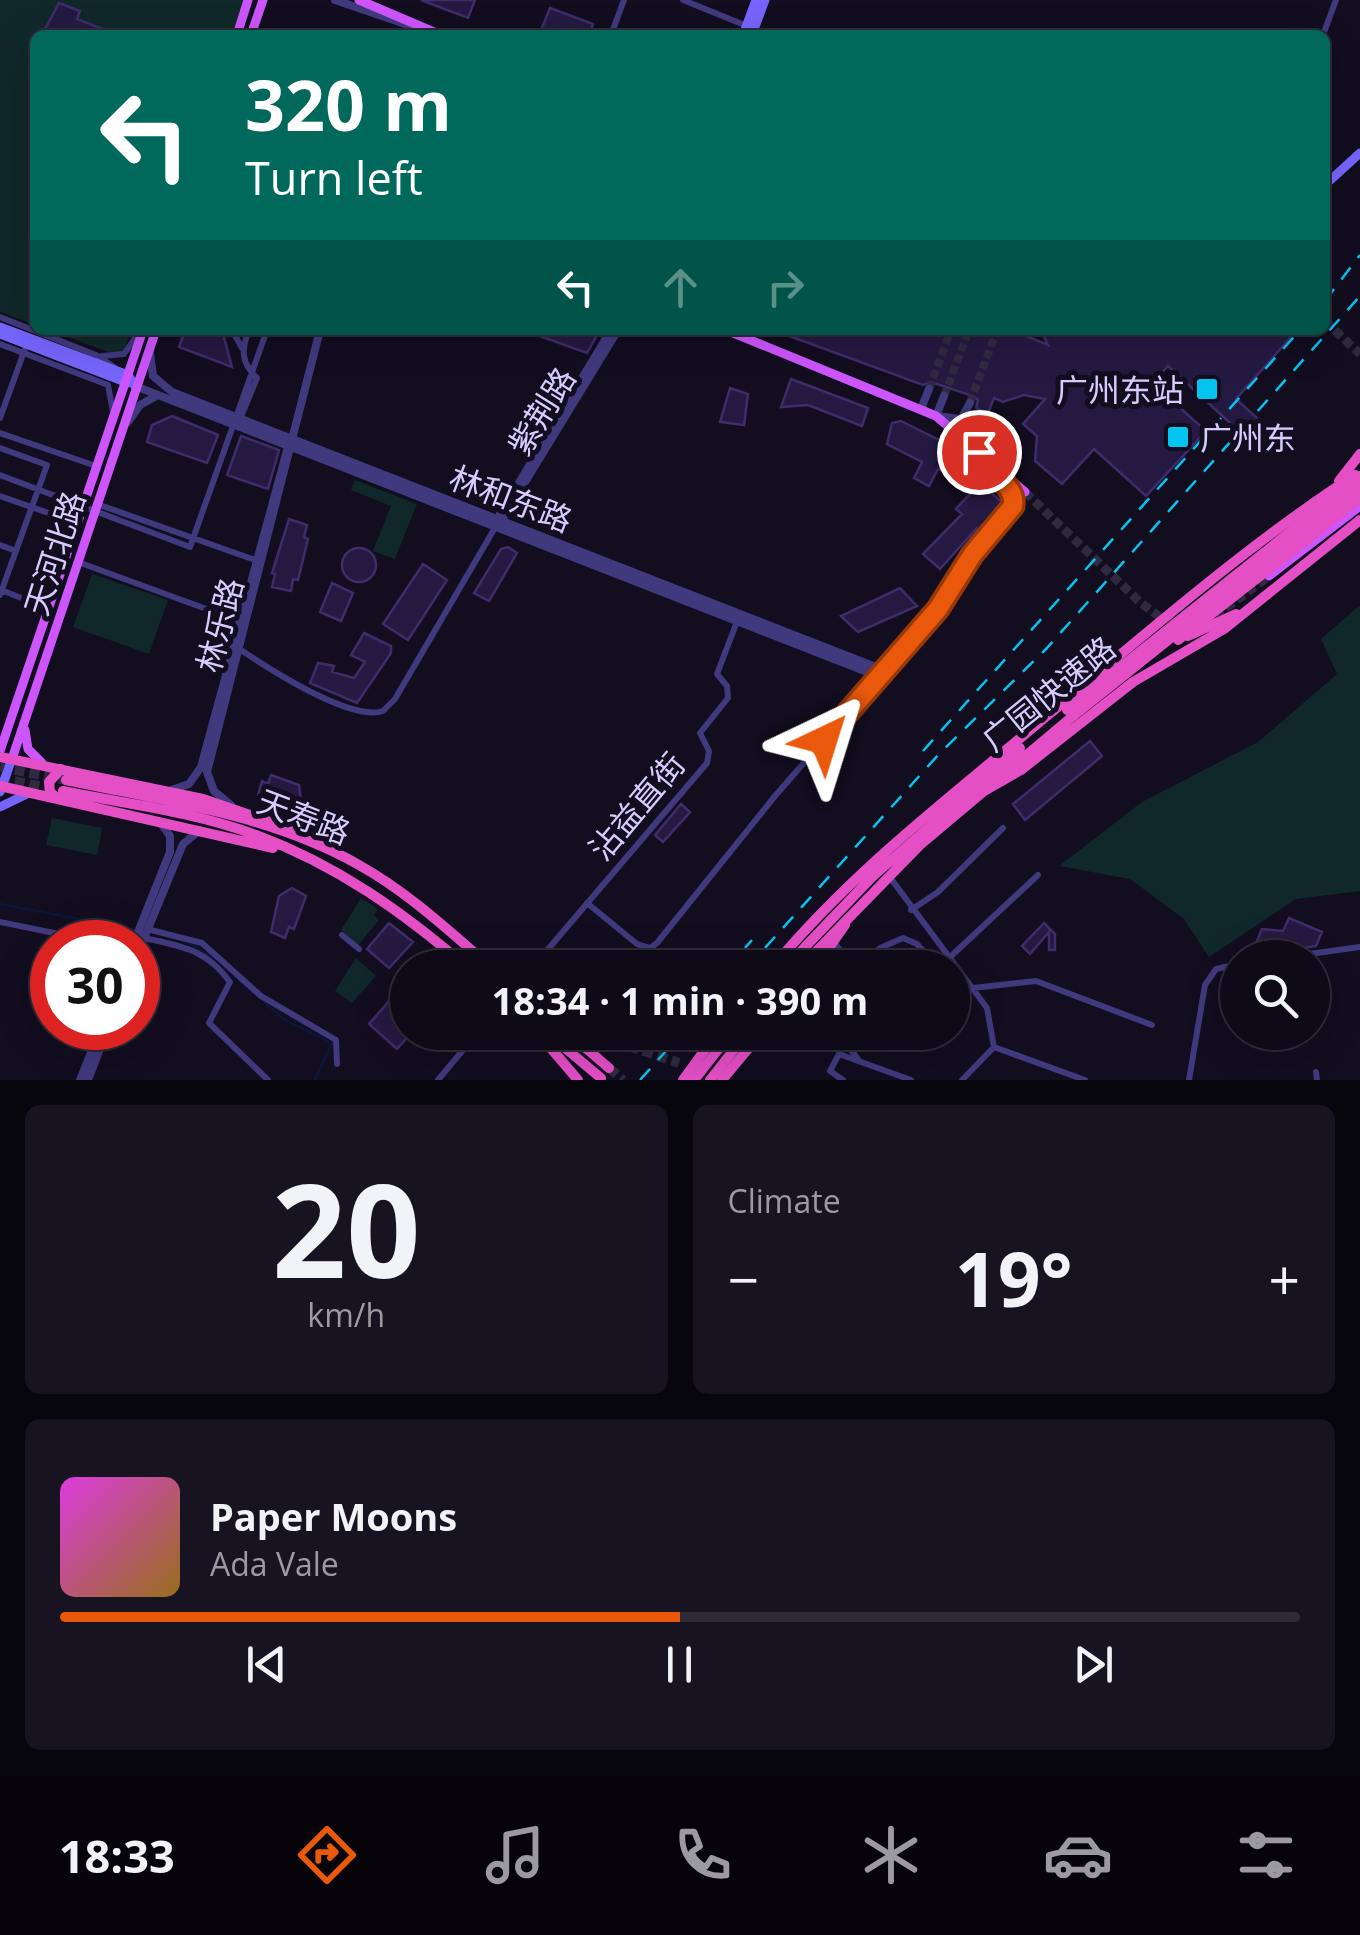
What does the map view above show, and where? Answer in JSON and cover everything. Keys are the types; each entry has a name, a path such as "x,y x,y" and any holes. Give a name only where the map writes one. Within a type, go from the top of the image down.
{"highway":[{"path":"1333,489 1360,454"},
{"path":"788,950 934,809 1130,646 1333,489 1360,474"},
{"name":"广园快速路","path":"802,950 872,877 1360,474"},
{"name":"广园快速路","path":"856,907 1070,713 1360,487"},
{"path":"1178,640 1360,498"},
{"path":"1133,682 1206,641 1360,520"},
{"path":"1154,629 1163,642 1178,640 1251,606"},
{"path":"979,794 1021,770 1133,682 1157,658 1161,648 1152,643 1130,646"},
{"path":"4,756 62,785 150,818 303,856"},
{"path":"1,788 30,793 62,785 167,791 240,808 313,843"},
{"name":"天寿路","path":"62,785 230,815 313,843 392,886 471,950"},
{"name":"天寿路","path":"62,785 216,822 303,856 378,895 448,950"},
{"path":"872,877 934,809"},
{"path":"827,950 856,907"},
{"path":"817,950 856,907"},
{"path":"442,944 452,933"},
{"path":"552,1050 578,1080"},
{"path":"568,1050 601,1078"},
{"path":"588,1050 608,1068"},
{"path":"679,1063 702,1050"},
{"path":"683,1080 703,1050"},
{"path":"704,1050 707,1067 728,1078 746,1050"},
{"path":"694,1080 718,1050"},
{"path":"710,1080 734,1050"}],"main road":[{"path":"239,30 248,0"},
{"path":"253,30 263,0"},
{"path":"359,0 428,30"},
{"path":"749,30 756,0"},
{"path":"749,30 764,0"},
{"path":"1330,180 1360,152"},
{"path":"0,330 129,381"},
{"path":"0,330 129,381"},
{"name":"天河北路","path":"4,756 28,713 97,504 141,335"},
{"name":"天河北路","path":"1,788 16,706 96,466 111,438 112,416 154,335"},
{"path":"738,335 936,416 1024,492"},
{"path":"1269,576 1360,506"},
{"path":"0,732 16,706"},
{"path":"28,713 28,748 62,785"},
{"path":"0,807 30,793"}],"street":[{"path":"335,0 425,30"},
{"path":"613,30 624,0"},
{"path":"683,0 747,30"},
{"path":"1325,30 1336,0"},
{"path":"0,317 30,329"},
{"path":"0,418 30,335"},
{"path":"45,335 96,355 129,381"},
{"path":"96,355 119,356 138,335"},
{"path":"235,335 246,368 258,378 240,419"},
{"path":"242,348 247,335"},
{"path":"0,475 190,547 265,335"},
{"name":"林乐路","path":"167,791 189,784 199,773 319,335"},
{"name":"紫荆路","path":"498,522 607,335"},
{"name":"紫荆路","path":"498,522 615,335"},
{"path":"0,344 108,385"},
{"name":"林和东路","path":"151,346 149,366 157,383 290,444"},
{"path":"100,372 108,385 112,416"},
{"name":"林和东路","path":"129,381 883,674"},
{"path":"921,409 929,389"},
{"path":"111,438 140,405 162,395"},
{"path":"944,396 936,416 961,419 970,403"},
{"path":"0,433 96,466"},
{"path":"17,454 20,440"},
{"name":"林乐路","path":"240,808 224,803 208,772 239,622 290,444"},
{"path":"0,448 47,465 1,592 49,608"},
{"path":"587,903 637,944 650,948 938,609 972,555 1013,506 1009,488 984,466 979,452"},
{"path":"1,498 77,523"},
{"path":"97,504 255,560"},
{"path":"236,646 284,679 366,712 383,711 395,699 498,522"},
{"path":"0,546 16,551"},
{"path":"78,562 239,622"},
{"name":"沾益直街","path":"547,950 710,756 700,733 728,698 726,686 716,674 739,617"},
{"path":"146,920 170,852 166,828 150,818"},
{"path":"911,910 938,892 1003,828"},
{"path":"148,920 183,844 204,829"},
{"path":"955,950 1038,875"},
{"path":"888,876 942,950"},
{"path":"0,922 30,928"},
{"path":"342,935 359,949"},
{"path":"160,937 202,943 261,996 336,1040 338,1064"},
{"path":"878,950 903,938 922,950"},
{"path":"160,939 198,950 217,964 230,982 209,1023 268,1080"},
{"path":"833,942 841,950"},
{"path":"1330,951 1360,947"},
{"path":"1189,1080 1206,985 1220,968"},
{"path":"972,988 1036,981 1152,1025"},
{"path":"970,986 987,1008 994,1047"},
{"path":"962,1080 994,1047"},
{"path":"994,1047 1085,1080"},
{"path":"84,1080 93,1050"},
{"path":"84,1080 98,1050"},
{"path":"438,1080 463,1050"},
{"path":"852,1050 860,1060"},
{"path":"843,1080 830,1071 840,1054 911,1080"}],"green space":[{"path":"0,0 245,0 235,30 30,30 30,323 0,312"},
{"path":"63,335 129,335 122,357"},
{"path":"355,480 417,504 395,559 373,551 391,506 351,490"},
{"path":"92,574 168,600 149,654 73,627"},
{"path":"1360,605 1360,891 1296,899 1234,940 1220,940 1220,950 1209,957 1184,919 1130,879 1059,866 1142,802 1258,742 1337,674 1321,639"},
{"path":"52,818 102,828 97,855 46,845"},
{"path":"361,898 378,909 374,915 379,920 358,945 341,930"},
{"path":"356,958 376,976 352,1003 335,991"}],"building":[{"path":"421,0 475,0 468,18"},
{"path":"59,3 80,11 77,19 105,30 45,30"},
{"path":"550,8 593,24 591,30 541,30"},
{"path":"183,335 223,335 232,367 179,347"},
{"path":"537,335 597,335 587,353"},
{"name":"广州东站","path":"787,335 1024,335 1048,345 1043,335 1293,335 1236,399 1257,418 1242,434 1168,366 1152,383 1206,431 1146,496 1094,449 1062,484 1035,461 1037,436 1023,424 1045,399 1024,395 1003,402 994,398 988,413 976,408 978,400 973,396 931,382 923,385"},
{"path":"791,379 868,408 862,426 808,405 781,407"},
{"path":"730,388 748,394 744,425 720,422"},
{"path":"172,416 218,435 207,463 147,442 152,425"},
{"path":"901,421 959,450 964,460 960,469 949,474 938,469 929,486 914,478 922,462 887,444 892,423"},
{"path":"241,436 279,450 268,489 227,475"},
{"path":"980,483 1005,505 982,532 977,528 940,569 923,554 962,514 956,509"},
{"path":"289,519 307,525 304,537 308,539 298,580 293,579 291,591 272,587 272,573"},
{"path":"508,547 517,553 489,601 474,593 501,549"},
{"path":"359,548 371,553 376,565 371,577 359,582 347,577 342,565 347,553"},
{"path":"423,564 447,580 408,640 383,624"},
{"path":"332,583 353,593 341,621 320,612"},
{"path":"900,588 917,606 858,632 841,616"},
{"path":"364,633 391,646 391,653 357,703 310,683 318,663 334,666 332,672 354,678 365,662 351,655"},
{"path":"1090,741 1102,756 1025,820 1013,804"},
{"path":"271,775 299,785 301,800 291,806 258,795 262,781 268,784"},
{"path":"681,804 690,812 663,842 655,835"},
{"path":"292,888 306,896 294,929 289,927 285,938 271,932 279,896"},
{"path":"1289,918 1322,932 1319,940 1257,940 1262,929 1283,931"},
{"path":"389,923 413,942 406,950 390,950 389,968 367,949"},
{"path":"1044,923 1055,934 1055,950 1049,950 1049,932 1030,954 1022,946"},
{"path":"390,1000 390,1043 369,1024"}],"waterway":[{"path":"0,904 84,920"},
{"path":"189,943 215,959"},
{"path":"233,975 285,1020 332,1043 315,1080"}],"tunnel":[{"path":"1330,326 1360,354"},
{"path":"929,389 949,335"},
{"path":"944,396 967,335"},
{"path":"970,403 995,335"},
{"path":"1025,492 1141,603 1160,617 1182,624"},
{"path":"1215,616 1269,576"},
{"path":"0,767 66,780"},
{"path":"0,778 58,790"},
{"path":"641,1050 679,1063"},
{"path":"609,1068 623,1080"}],"railway":[{"path":"1330,294 1360,255"},
{"path":"1330,330 1360,296"},
{"path":"923,751 1296,335"},
{"path":"763,950 939,754 1047,648 1325,335"},
{"path":"743,950 752,940"},
{"path":"640,1080 667,1050"}],"place":[{"name":"广州东站","path":"1207,389"},
{"name":"广州东","path":"1178,437"}],"route":[{"path":"824,740 938,609 972,555 1013,506 1015,501 1009,488 984,466 979,452"}]}
